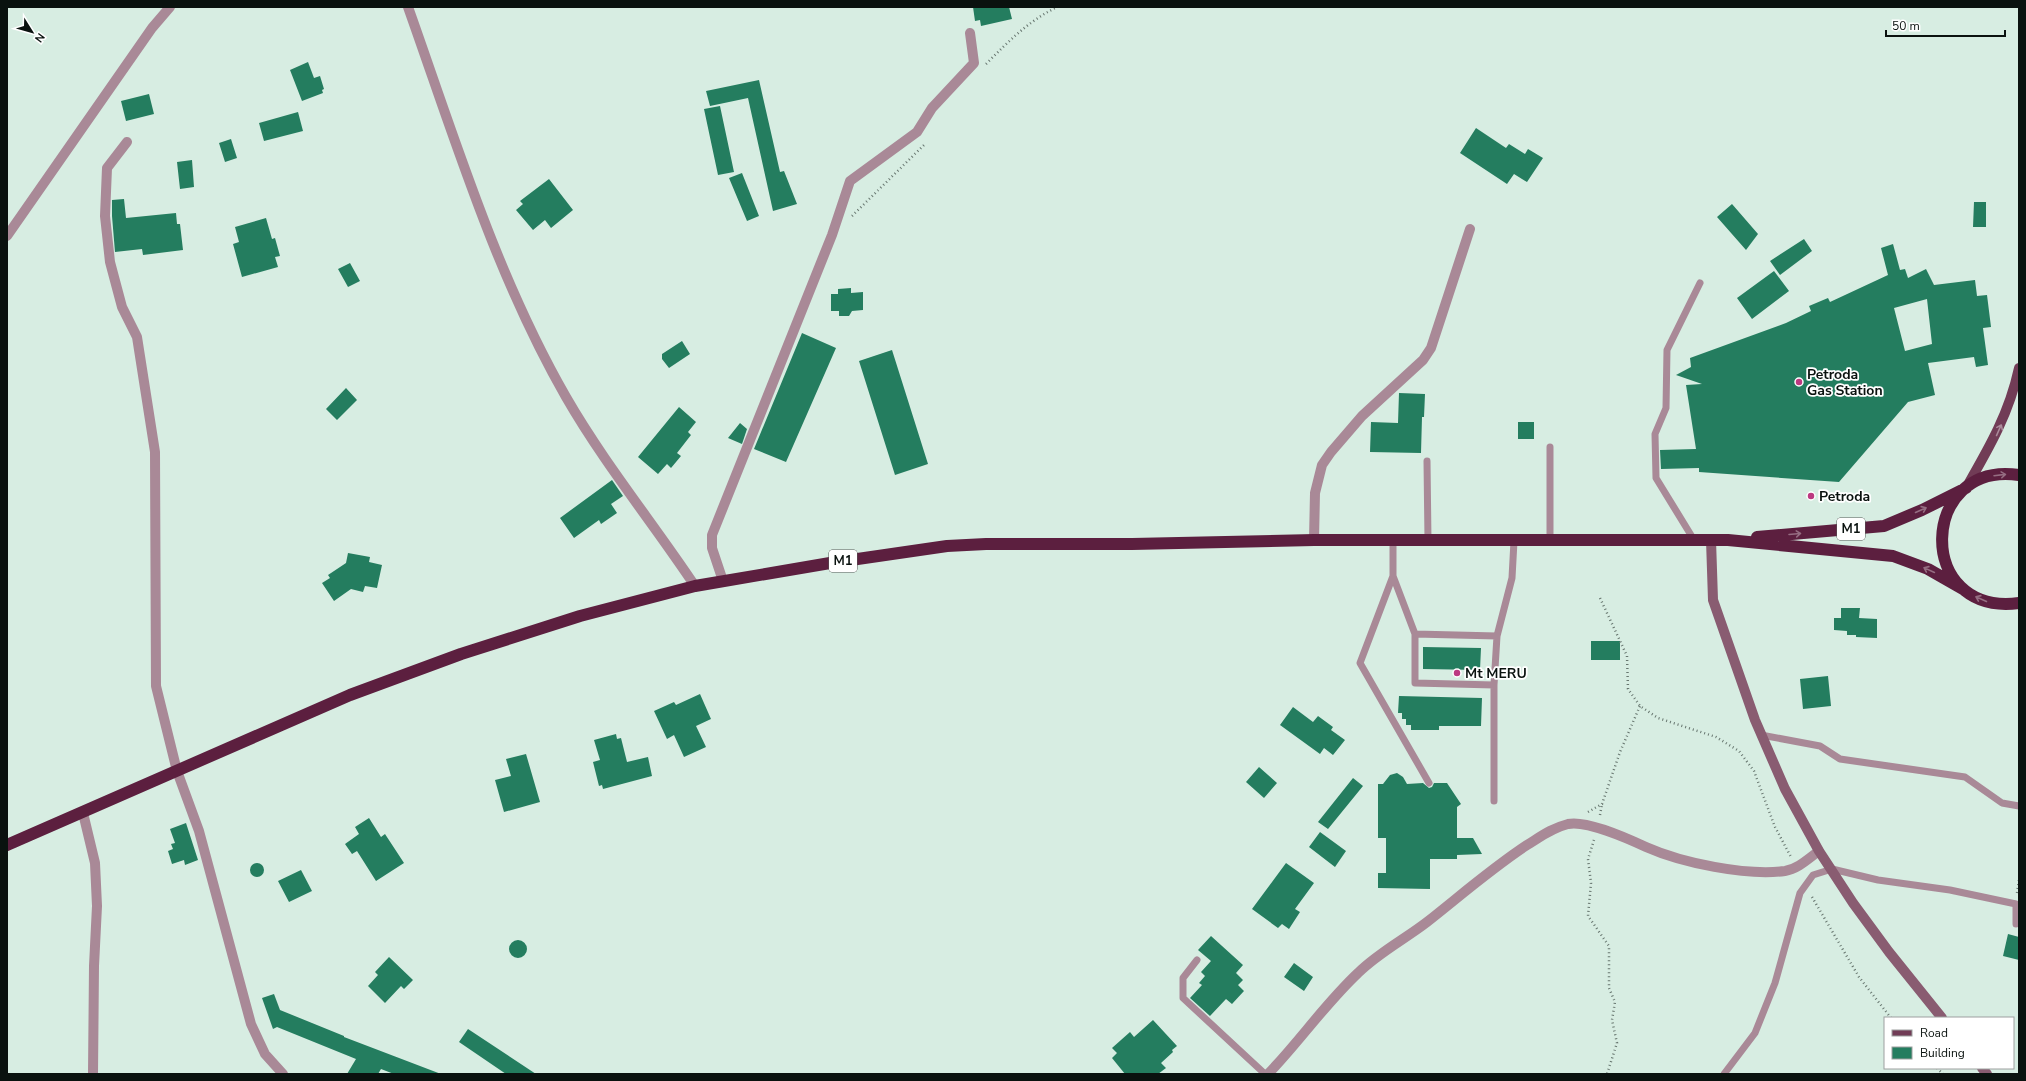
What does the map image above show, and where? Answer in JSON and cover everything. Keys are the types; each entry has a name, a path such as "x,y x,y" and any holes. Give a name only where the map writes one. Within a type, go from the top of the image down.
{"highway":[{"name":"M1","path":"7,845 350,695 461,654 580,616 695,586 947,546 986,544 1132,544 1314,540 1728,540 1884,526 1922,510 1986,477 1998,474 2019,475"},
{"name":"M1","path":"1963,589 1955,580 1944,560 1941,538 1942,527 1948,511 1958,496 1966,488"},
{"name":"M1","path":"1728,540 1893,556 1928,570 1982,600 2004,605 2019,603"}],"main road":[{"path":"1966,488 1998,433 2014,392 2019,368"}],"street":[{"path":"7,236 152,28 170,7"},
{"path":"408,7 479,209 528,322 566,398 695,586"},
{"path":"723,581 712,548 712,535 832,234 850,182 917,132 932,108 974,63 970,33"},
{"path":"127,142 107,168 105,216 110,262 122,307 137,337 155,452 156,686 177,771 199,831 251,1024 265,1054 283,1074"},
{"path":"1314,540 1316,493 1322,465 1331,452 1362,416 1423,360 1431,348 1470,230"},
{"path":"1711,540 1713,600 1761,735 1785,789 1819,851 1853,903 1889,952 1941,1017"},
{"path":"83,813 95,863 97,906 94,966 93,1074"},
{"path":"1267,1074 1286,1055 1319,1014 1359,972 1506,859 1548,831 1569,824 1597,828 1694,863 1756,871 1786,871 1796,867 1819,851"}],"lane":[{"path":"1694,540 1656,478 1655,434 1666,408 1666,350 1700,283"},
{"path":"1550,447 1550,540"},
{"path":"1428,461 1428,540"},
{"path":"1393,540 1393,576 1415,634 1415,683 1494,685"},
{"path":"1494,801 1494,685 1498,636 1512,578 1514,541"},
{"path":"1393,576 1360,663 1429,783"},
{"path":"1415,634 1498,636"},
{"path":"1761,735 1820,746 1840,759 1966,777 2002,803 2019,806"},
{"path":"1724,1074 1755,1033 1775,983 1800,893 1813,875 1832,869 1878,880 1950,890 2016,904 2016,924"},
{"path":"1197,960 1184,978 1183,998 1267,1074"}],"path":[{"path":"1600,598 1628,656 1628,689 1640,706 1658,718 1716,737 1739,751 1754,771 1775,827 1796,867"},
{"path":"1607,1074 1617,1043 1612,1020 1615,1002 1609,988 1609,946 1588,916 1591,883 1588,859 1602,804 1620,752 1640,706"},
{"path":"1569,824 1602,804"},
{"path":"1810,893 1823,919 1859,977 1890,1017"}],"building":[{"path":"973,7 1009,7 1012,19 981,26 980,20 975,21"},
{"path":"308,62 314,78 320,76 324,89 322,90 323,93 302,101 290,70"},
{"path":"759,80 780,172 784,171 797,204 773,211 748,98 710,106 706,91"},
{"path":"149,94 154,114 126,121 121,101"},
{"path":"720,106 734,172 718,175 704,109"},
{"path":"298,112 303,131 264,141 259,123"},
{"path":"1476,128 1506,148 1509,144 1525,154 1528,149 1543,158 1527,182 1514,174 1507,184 1460,153"},
{"path":"231,139 237,158 225,162 219,143"},
{"path":"192,160 194,187 180,189 177,162"},
{"path":"742,173 759,216 747,221 729,178"},
{"path":"549,179 573,210 551,228 545,220 533,230 516,210 523,204 520,201"},
{"path":"124,199 126,218 176,213 177,224 180,224 183,250 143,255 142,249 115,252 112,200"},
{"path":"1974,202 1986,202 1986,227 1973,227"},
{"path":"1732,204 1758,234 1746,250 1717,217"},
{"path":"266,218 272,239 275,238 280,256 275,257 278,267 242,277 233,244 239,242 235,227"},
{"path":"1804,239 1812,251 1780,275 1770,261"},
{"name":"Petroda Gas Station","path":"1893,244 1900,270 1905,269 1908,278 1926,269 1934,285 1975,280 1977,296 1987,295 1991,327 1983,328 1988,365 1976,367 1974,357 1928,363 1935,395 1908,402 1839,482 1699,472 1699,468 1661,469 1660,450 1696,449 1686,385 1702,384 1676,375 1691,367 1690,358 1786,323 1811,311 1809,306 1828,298 1830,302 1888,275 1881,248","holes":["1927,299 1932,344 1905,351 1894,308"]},
{"path":"350,263 360,281 348,287 338,269"},
{"path":"1774,271 1789,291 1752,319 1737,298"},
{"path":"851,288 851,293 863,292 863,310 852,311 849,316 839,316 839,311 831,311 831,294 838,294 838,289"},
{"path":"802,333 836,348 786,462 754,449"},
{"path":"682,341 690,354 669,368 662,359 662,354"},
{"path":"892,350 928,464 895,475 859,361"},
{"path":"346,388 357,400 337,420 326,409"},
{"path":"1399,393 1425,394 1424,417 1422,417 1421,453 1370,452 1371,422 1398,423"},
{"path":"679,407 696,422 688,432 691,435 677,453 681,456 671,468 667,464 658,474 638,457"},
{"path":"1518,422 1534,422 1534,439 1518,439"},
{"path":"740,423 747,429 742,444 728,438"},
{"path":"612,480 623,496 611,504 617,513 601,524 599,520 574,538 560,518"},
{"path":"348,553 370,557 369,562 382,565 377,588 365,586 363,592 351,589 334,601 322,583 330,578 328,575 346,563"},
{"path":"1841,608 1860,608 1859,618 1877,619 1877,638 1856,637 1856,635 1847,635 1847,631 1834,630 1834,618 1841,618"},
{"path":"1591,641 1620,641 1620,660 1591,660"},
{"path":"1423,647 1481,648 1480,670 1423,669"},
{"path":"1828,676 1831,706 1803,709 1800,679"},
{"path":"700,694 711,719 696,726 706,747 684,757 674,735 667,739 654,711 674,702 676,705"},
{"path":"1399,696 1482,698 1481,726 1439,726 1439,730 1411,730 1411,725 1406,725 1406,719 1402,719 1402,713 1398,713"},
{"path":"1293,707 1313,722 1318,716 1333,727 1331,730 1345,740 1333,755 1324,748 1320,754 1280,725"},
{"path":"616,734 617,739 621,738 627,762 648,757 652,776 603,789 602,785 599,786 593,762 600,760 594,740"},
{"path":"526,754 540,802 504,812 495,780 511,776 506,759"},
{"path":"1259,767 1277,783 1264,798 1246,782"},
{"path":"1397,773 1403,777 1407,784 1423,783 1429,788 1432,787 1434,783 1447,783 1461,804 1457,807 1457,838 1473,838 1482,854 1457,855 1457,859 1430,859 1430,889 1378,888 1378,873 1386,873 1386,838 1378,838 1378,784 1383,784 1390,775"},
{"path":"1353,778 1363,786 1328,829 1318,822"},
{"path":"369,818 381,837 385,834 404,863 376,881 357,851 352,854 345,844 359,834 355,827"},
{"path":"186,823 198,860 185,865 184,860 172,864 168,851 173,849 171,844 175,843 170,829"},
{"path":"1320,832 1346,851 1335,867 1309,847"},
{"path":"257,863 262,865 264,870 262,875 257,877 252,875 250,870 252,865"},
{"path":"1286,863 1314,883 1295,909 1300,912 1289,929 1282,924 1278,928 1252,909"},
{"path":"301,870 312,891 289,902 278,881"},
{"path":"2008,934 2019,937 2019,960 2003,956"},
{"path":"1211,936 1243,965 1236,973 1243,980 1238,985 1244,991 1232,1004 1226,999 1210,1016 1190,998 1202,985 1199,983 1205,976 1201,972 1211,961 1198,950"},
{"path":"518,940 524,943 527,949 524,955 518,958 512,955 509,949 512,943"},
{"path":"389,957 413,980 404,989 401,986 385,1003 368,986 378,975 375,972"},
{"path":"1294,963 1313,977 1304,991 1284,977"},
{"path":"274,994 280,1010 344,1037 441,1074 394,1074 381,1069 378,1074 347,1074 356,1059 277,1027 273,1029 262,998"},
{"path":"1153,1020 1177,1046 1161,1063 1166,1068 1158,1074 1125,1074 1112,1058 1117,1053 1112,1048 1130,1032 1134,1037"},
{"path":"468,1029 536,1074 506,1074 459,1042"}],"place":[{"name":"Petroda Gas Station","path":"1799,382"},
{"name":"Petroda","path":"1811,496"},
{"name":"Mt MERU","path":"1457,673"}]}
